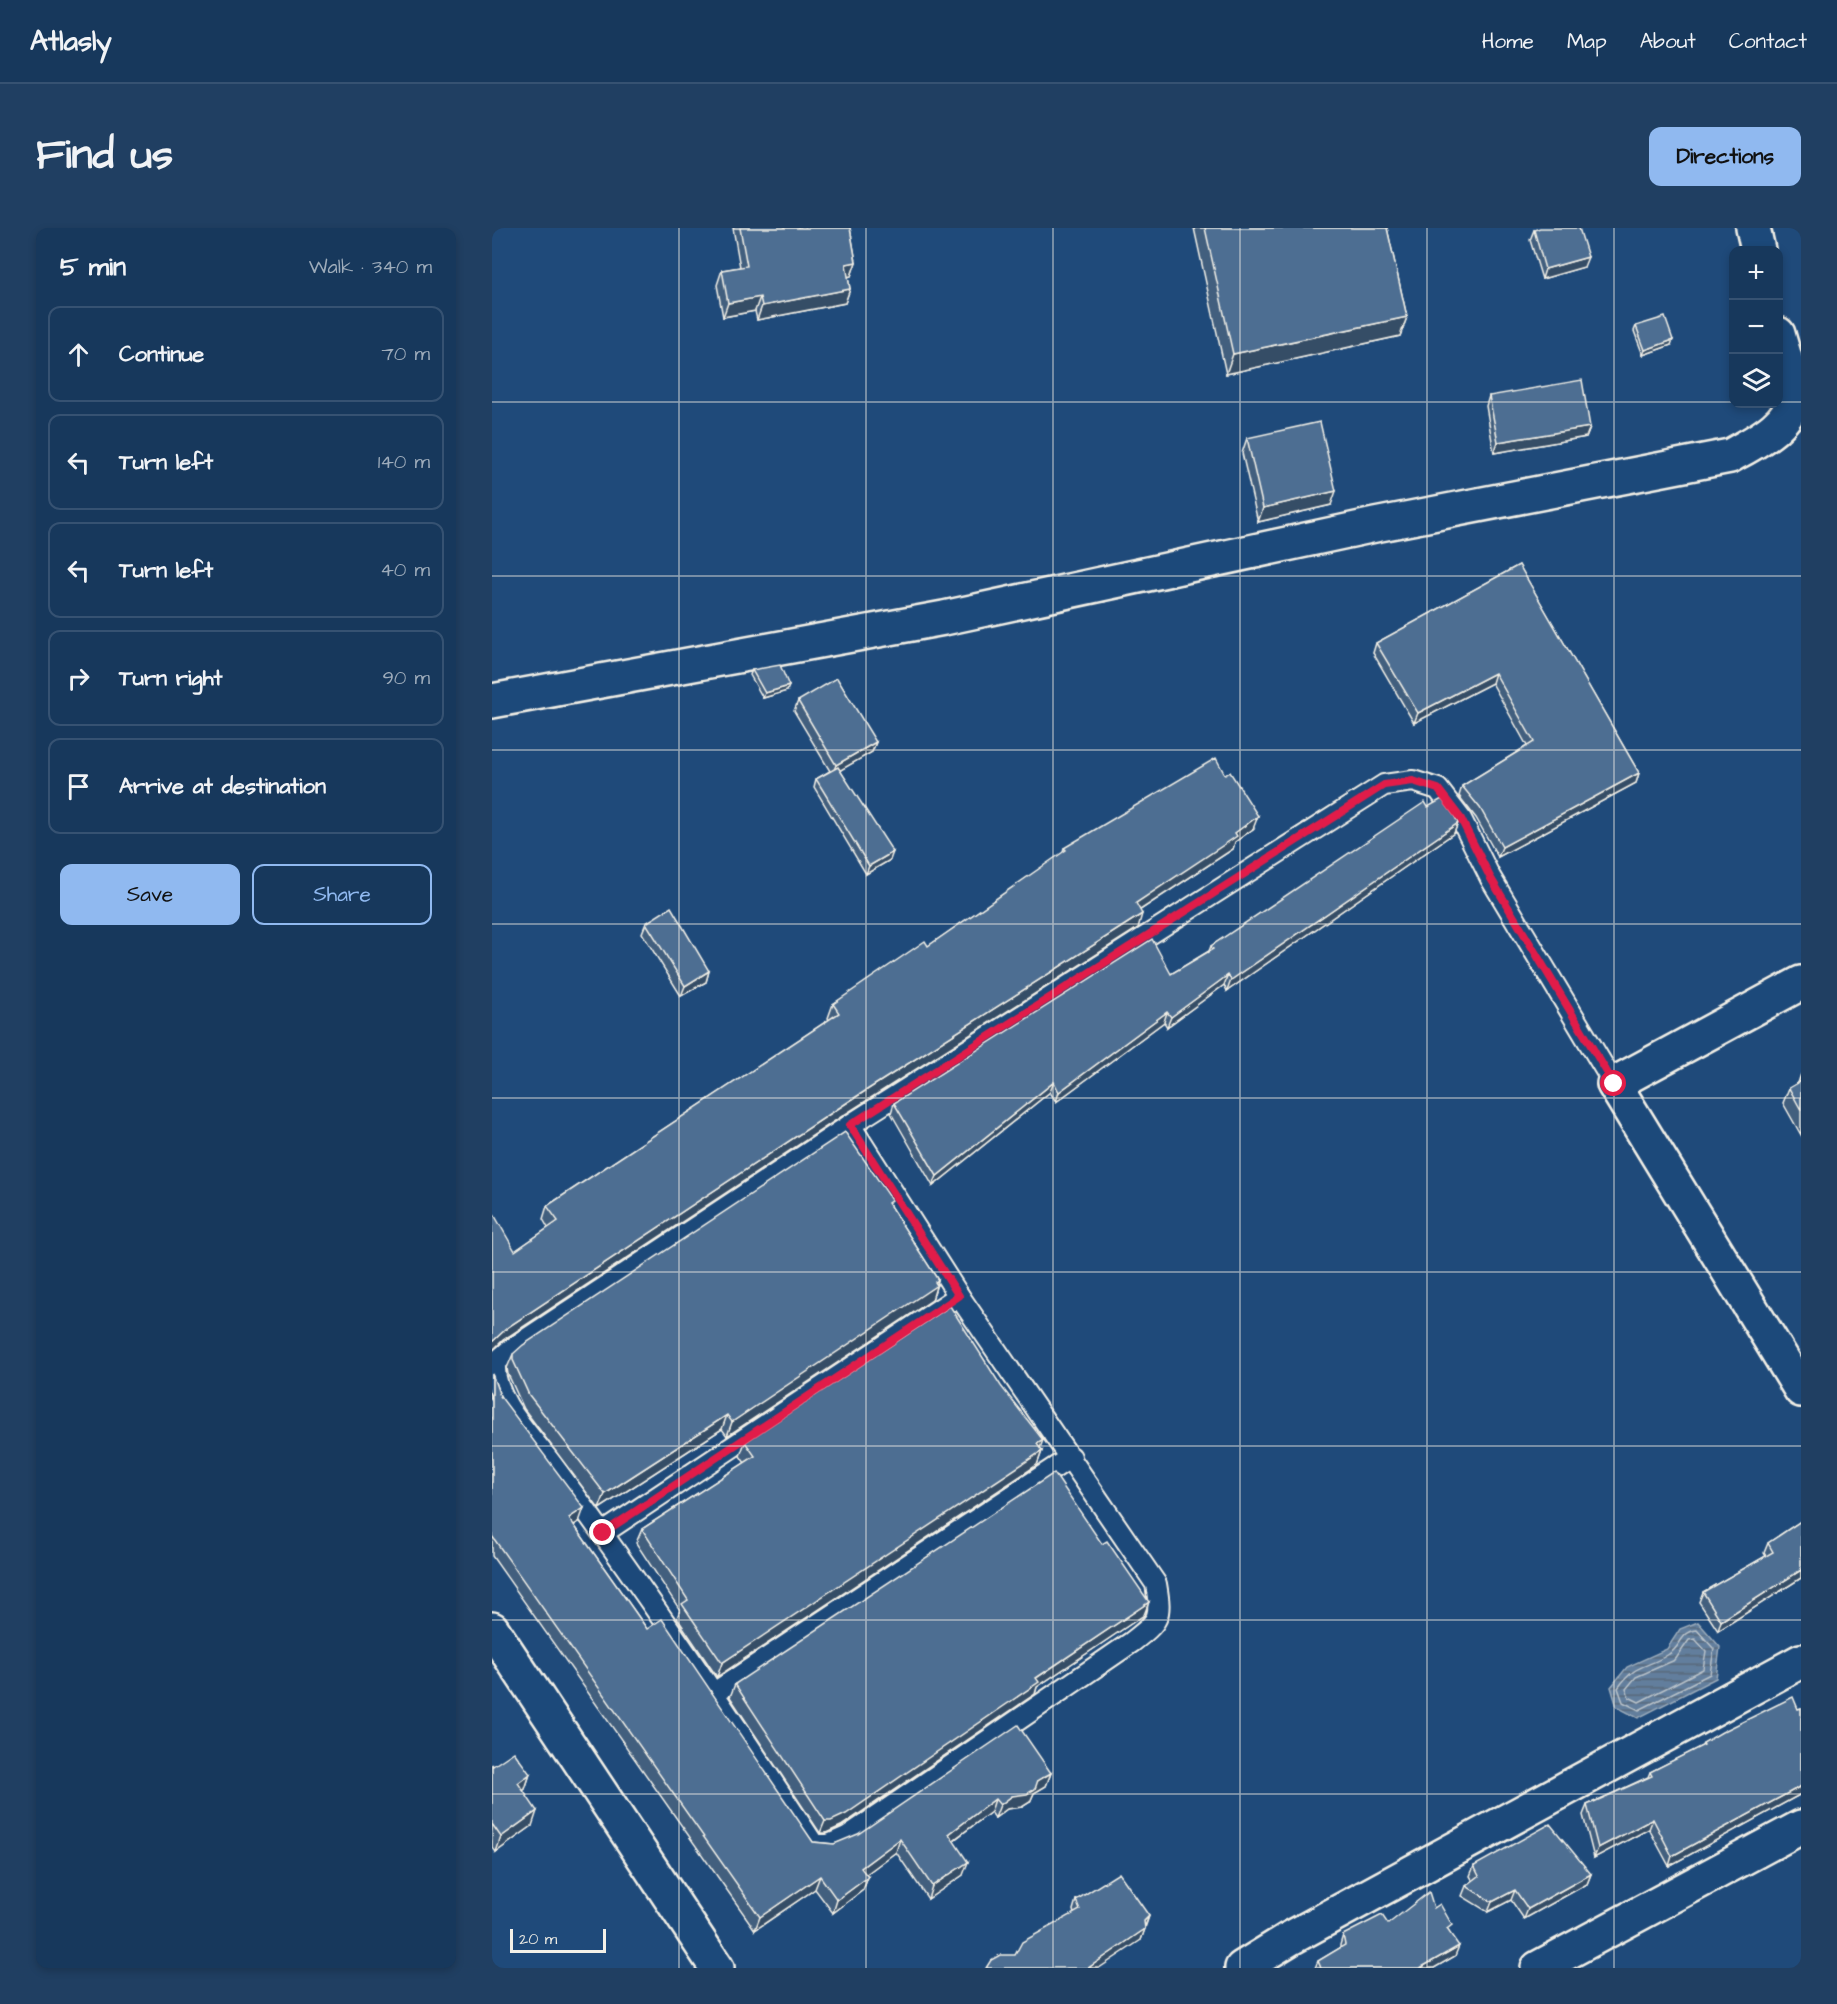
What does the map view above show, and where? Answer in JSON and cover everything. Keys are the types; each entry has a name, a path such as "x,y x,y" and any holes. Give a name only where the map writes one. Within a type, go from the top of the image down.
{"street":[{"path":"1753,228 1757,246"},
{"path":"492,701 944,618 1364,528 1730,456 1766,436 1783,420 1797,394 1783,347"},
{"path":"1801,983 1614,1084 1801,1390"},
{"path":"492,1629 717,1968"},
{"path":"1242,1968 1290,1939 1801,1661"},
{"path":"1538,1968 1801,1827"}],"lane":[{"path":"850,1125 959,1296 1156,1584 1161,1610 1151,1628 847,1837 829,1845 814,1845 714,1693 603,1533 507,1402 494,1379 495,1363 510,1350 850,1125 1384,785 1413,781 1438,789 1461,819 1490,877 1614,1084"},
{"path":"603,1533 959,1296"},
{"path":"714,1693 1071,1457"}],"water":[{"path":"1698,1622 1720,1647 1716,1678 1638,1718 1617,1707 1611,1687 1627,1667 1667,1649 1680,1629"}],"building":[{"path":"740,228 850,228 856,262 846,264 850,289 762,306 760,297 728,303 722,270 747,266"},
{"path":"1205,228 1387,228 1407,317 1233,354"},
{"path":"1579,228 1588,257 1545,269 1534,230"},
{"path":"1665,317 1673,340 1645,350 1636,326"},
{"path":"1582,380 1590,427 1498,442 1489,396"},
{"path":"1320,422 1336,491 1263,508 1247,438"},
{"path":"1519,565 1639,773 1502,847 1480,808 1462,786 1534,742 1495,673 1418,713 1376,643"},
{"path":"780,665 789,686 765,693 752,670"},
{"path":"837,678 876,742 836,765 798,701"},
{"path":"1216,758 1225,775 1230,772 1258,816 1235,833 1237,836 1136,903 1142,914 848,1102 508,1327 492,1342 492,1211 515,1251 558,1221 547,1206 839,1013 833,1004 925,941 928,946 1066,850 1064,848"},
{"path":"838,767 893,852 869,866 816,779"},
{"path":"1442,799 1458,823 1231,980 1228,975 1171,1017 1167,1012 1059,1092 1054,1082 937,1176 894,1103 1152,939 1171,974 1213,949 1211,946 1425,802 1428,807"},
{"path":"671,907 709,971 685,986 646,923"},
{"path":"1801,1081 1801,1110 1789,1088"},
{"path":"845,1132 892,1200 888,1203 938,1280 935,1282 937,1285 732,1422 727,1415 605,1494 529,1395 513,1360 513,1354 523,1345"},
{"path":"950,1306 1001,1386 1043,1440 1037,1444 1042,1451 722,1663 682,1604 688,1600 642,1529 755,1456 745,1442"},
{"path":"492,1374 500,1396 584,1508 569,1518 647,1629 662,1619 813,1842 834,1844 858,1834 1018,1725 1051,1773 1038,1780 1035,1789 1027,1794 1012,1796 1000,1805 995,1799 949,1834 968,1862 932,1886 900,1839 861,1868 868,1877 837,1900 820,1876 760,1917 492,1536"},
{"path":"1054,1473 1102,1544 1107,1541 1149,1602 1036,1678 1039,1682 846,1814 831,1821 825,1821 735,1684"},
{"path":"1801,1521 1801,1570 1721,1621 1703,1592 1773,1552 1768,1543"},
{"path":"1793,1697 1798,1709 1801,1708 1801,1786 1672,1856 1653,1819 1598,1848 1587,1805 1652,1776 1650,1772 1704,1745 1703,1743 1722,1732"},
{"path":"514,1752 530,1774 518,1783 537,1811 501,1837 492,1824 492,1764 493,1766"},
{"path":"1550,1824 1591,1874 1528,1909 1515,1890 1492,1902 1466,1886 1479,1876 1474,1866"},
{"path":"1119,1873 1149,1916 1144,1921 1145,1929 1088,1968 986,1968 991,1960 1000,1955 1015,1955 1022,1942 1080,1910 1076,1900"},
{"path":"1429,1892 1434,1908 1440,1904 1452,1925 1447,1929 1459,1946 1420,1968 1321,1968 1318,1961 1345,1945 1343,1935 1382,1915 1388,1924"}],"route":[{"path":"603,1533 959,1296 850,1125 1384,785 1413,781 1438,789 1461,819 1490,877 1614,1084"}]}
